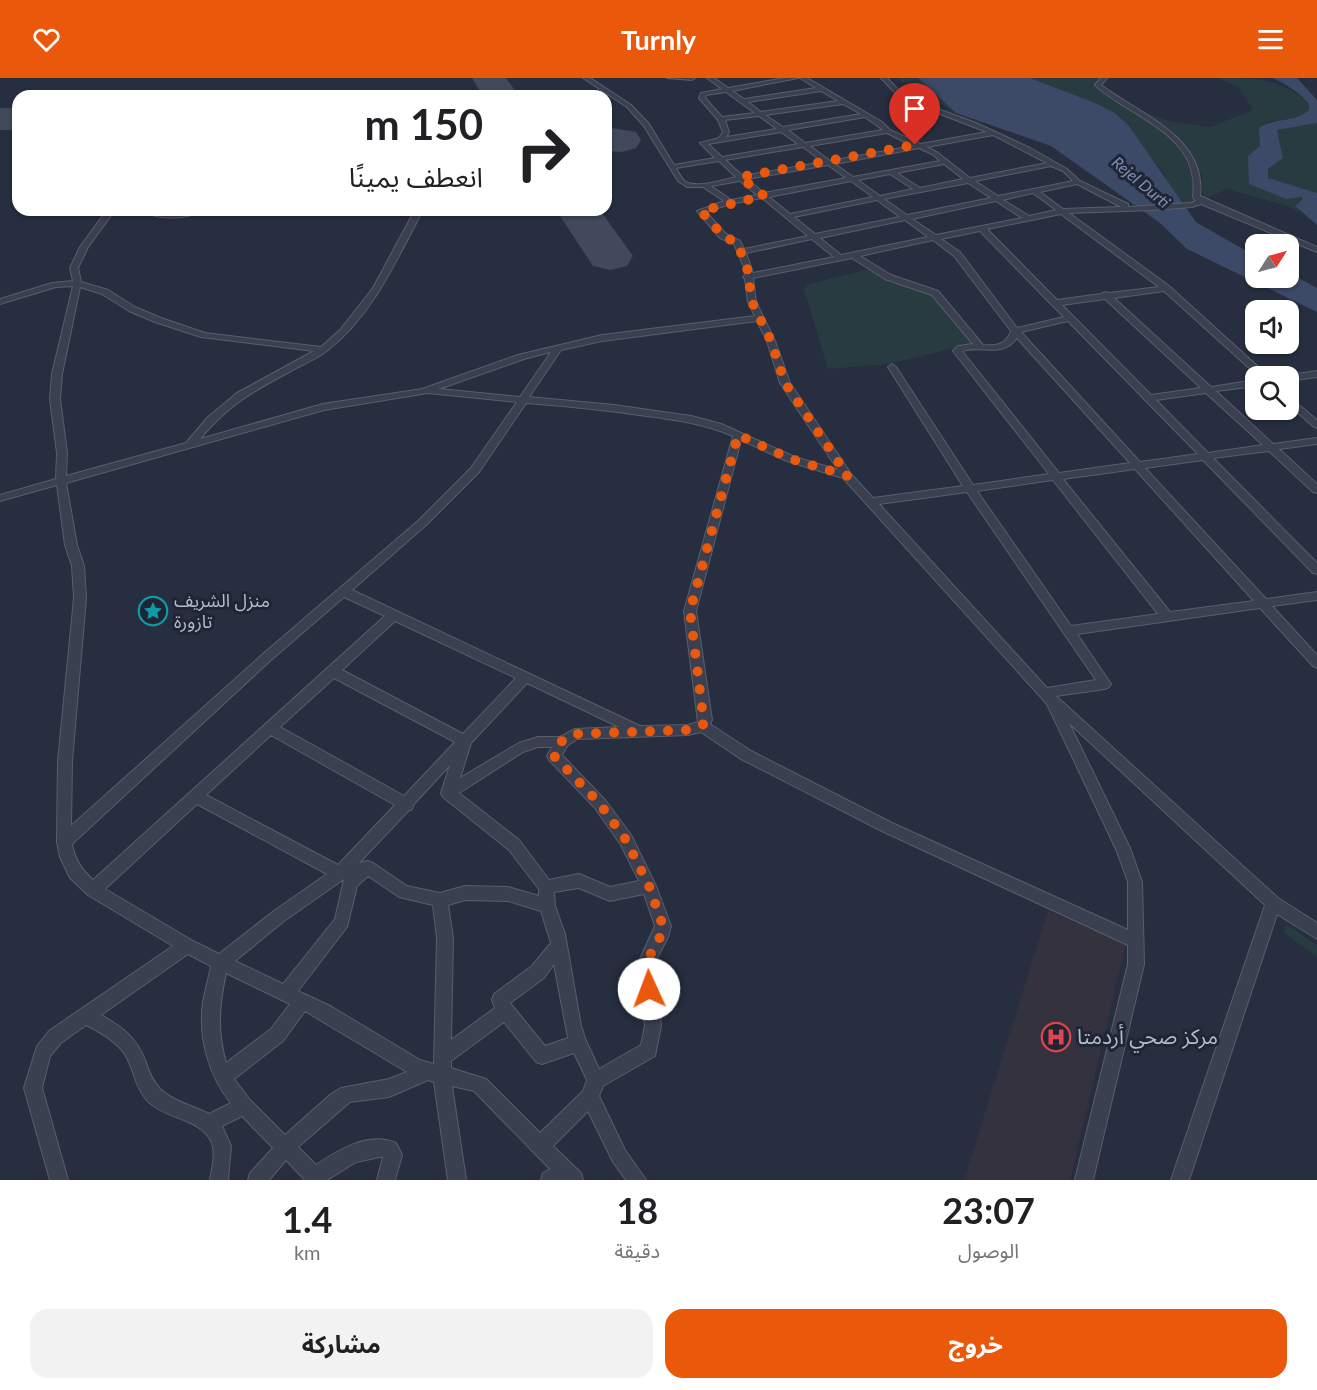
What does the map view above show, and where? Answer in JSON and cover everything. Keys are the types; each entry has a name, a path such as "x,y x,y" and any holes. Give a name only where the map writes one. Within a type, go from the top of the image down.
{"street":[{"path":"586,78 604,90"},
{"path":"670,78 692,78"},
{"path":"710,78 935,236 957,254 1015,331 1261,605 1317,663"},
{"path":"758,78 764,82"},
{"path":"721,140 726,132 721,119 702,98 703,94 726,88 795,78"},
{"path":"803,78 866,115 888,131 936,154 968,180 1027,218"},
{"path":"884,78 903,98 994,133 1031,150 1050,164 1065,170 1078,182 1129,208"},
{"path":"1104,78 1098,85 1115,100 1162,126 1179,145 1196,173 1198,190 1196,197 1317,250"},
{"path":"745,101 822,89"},
{"path":"612,95 629,106 641,118 658,141 671,167 687,185 705,184 915,145 994,133"},
{"path":"775,96 801,114"},
{"path":"721,119 843,102"},
{"path":"840,258 740,177 703,143 866,115"},
{"path":"808,119 814,124"},
{"path":"671,167 888,131"},
{"path":"945,162 729,202 701,211 723,236 733,239 741,252 747,267 752,302 761,318 785,383 848,476 1047,696 1273,903 1317,932"},
{"path":"788,216 1050,164"},
{"path":"891,172 919,190"},
{"path":"741,252 1078,182"},
{"path":"705,184 729,202"},
{"path":"1033,190 1064,210 1166,288 1252,366"},
{"path":"747,277 1064,210 1192,205 1201,201"},
{"path":"107,216 76,261 74,268 77,283 69,328 57,374 55,399 62,453 61,481 71,545 78,566 80,598 65,761 64,842 67,857 75,873 93,890 187,946 303,1001 435,1074 462,1077 480,1085 541,1145 563,1177"},
{"path":"189,445 210,420 240,395 323,350 353,322 377,289 416,216"},
{"path":"981,227 1317,570"},
{"path":"852,255 888,277 936,293 978,341 979,347"},
{"path":"0,302 55,285 77,283 92,286 158,320 204,335 323,350"},
{"path":"1055,303 1105,294 1166,288"},
{"path":"1105,294 1317,490"},
{"path":"0,498 342,403 424,391 520,357 558,348 602,338 761,318"},
{"path":"1015,331 1069,318"},
{"path":"1015,331 1011,342 1002,347 961,348 957,351 1166,616"},
{"path":"64,842 422,523 475,470 558,348"},
{"path":"892,367 970,489 1105,684 1047,696"},
{"path":"1299,377 1317,375"},
{"path":"1149,398 1245,385"},
{"path":"424,391 524,399 691,419 718,426 791,459 848,476"},
{"path":"1299,409 1317,425"},
{"path":"703,726 705,720 690,611 738,435"},
{"path":"871,502 1317,441"},
{"path":"344,591 640,732"},
{"path":"1068,632 1166,616 1317,596"},
{"path":"93,890 394,615"},
{"path":"332,671 465,741"},
{"path":"386,1180 393,1155 390,1149 383,1148 350,1156 316,1178 244,1106 217,1064 211,1031 211,1003 220,963 279,916 340,873 525,677"},
{"path":"1047,696 1123,848 1135,882 1136,964 1084,1180"},
{"path":"448,794 519,748 538,742 562,741 584,733 688,730 703,726 746,755 887,827 1136,941"},
{"path":"270,728 407,804"},
{"path":"448,794 465,741"},
{"path":"541,1145 590,1097 596,1080 649,1050 653,1026 648,959 660,937 663,926 649,886 626,840 600,804 554,756 562,741"},
{"path":"448,794 514,845 546,887 547,906 558,946 578,1043 596,1080"},
{"path":"195,796 340,873 368,868 404,892 440,900 465,893 508,894 522,896 547,906"},
{"path":"286,993 338,927 344,915 350,882 368,868"},
{"path":"546,887 579,881 610,894 649,886"},
{"path":"440,900 445,938 443,1056 435,1074 457,1180"},
{"path":"1179,1180 1273,903"},
{"path":"59,1180 33,1088 43,1052 55,1037 187,946"},
{"path":"558,946 538,972 500,1000 505,1011 542,1056 578,1043"},
{"path":"223,1076 277,1035 303,1001"},
{"path":"443,1056 505,1011"},
{"path":"86,1016 118,1035 129,1045 146,1083 156,1098 208,1124 218,1134 222,1145 219,1180"},
{"path":"257,1180 286,1146 347,1094 389,1088 435,1074"},
{"path":"590,1097 619,1156 637,1180"},
{"path":"208,1124 244,1106"}],"shaded area":[{"name":"مركز صحي أردمتا","path":"1048,911 1126,944 1070,1180 964,1180"}],"green space":[{"path":"896,78 918,78 956,113"},
{"path":"1030,78 1100,78 1095,85 1161,129 1173,141 1184,155 1192,175 1198,201 1185,204 1168,185 1164,173 1139,143 1129,126 1093,102"},
{"path":"1218,78 1268,81 1288,89 1309,104 1309,110 1301,118 1267,122 1260,147 1248,156 1287,199 1302,197 1302,200 1295,206 1303,215 1290,207 1227,189 1203,200 1202,175 1183,145 1167,126 1141,111 1169,121 1210,127 1253,110 1239,88"},
{"path":"1317,123 1317,193 1268,178 1268,169 1283,158 1277,130"},
{"path":"869,269 885,279 930,292 976,343 888,364 828,369 804,289 809,284"},
{"path":"1286,924 1317,945 1317,957 1284,933"}],"water":[{"name":"Rejel Durti","path":"918,78 1030,78 1115,113 1129,126 1196,222 1245,250 1245,277 1187,249 1160,223 1051,146 956,113"},
{"path":"1273,78 1297,78 1317,100 1317,123 1277,130 1283,158 1268,169 1268,178 1317,193 1317,225 1295,206 1302,200 1302,197 1286,199 1249,184 1248,156 1260,146 1259,128 1272,122 1298,117 1309,110 1309,104 1301,96"},
{"path":"1299,278 1317,288 1317,312 1299,303 1299,300 1292,300 1267,288 1299,288"}],"runway":[{"path":"489,78 497,90"},
{"path":"0,119 12,119"},
{"path":"612,139 622,140"},
{"path":"582,216 610,256"}],"place":[{"name":"منزل الشريف تازورة","path":"153,611"},
{"name":"مركز صحي أردمتا","path":"1056,1037"}],"route":[{"path":"649,989 646,971 648,959 660,937 663,926 649,886 626,840 600,804 554,756 562,741 575,734 600,731 688,730 703,726 705,720 690,611 738,435 791,459 848,476 785,383 771,341 752,302 747,267 737,243 723,236 702,215 701,211 729,202 764,196 740,177 915,145"}]}
